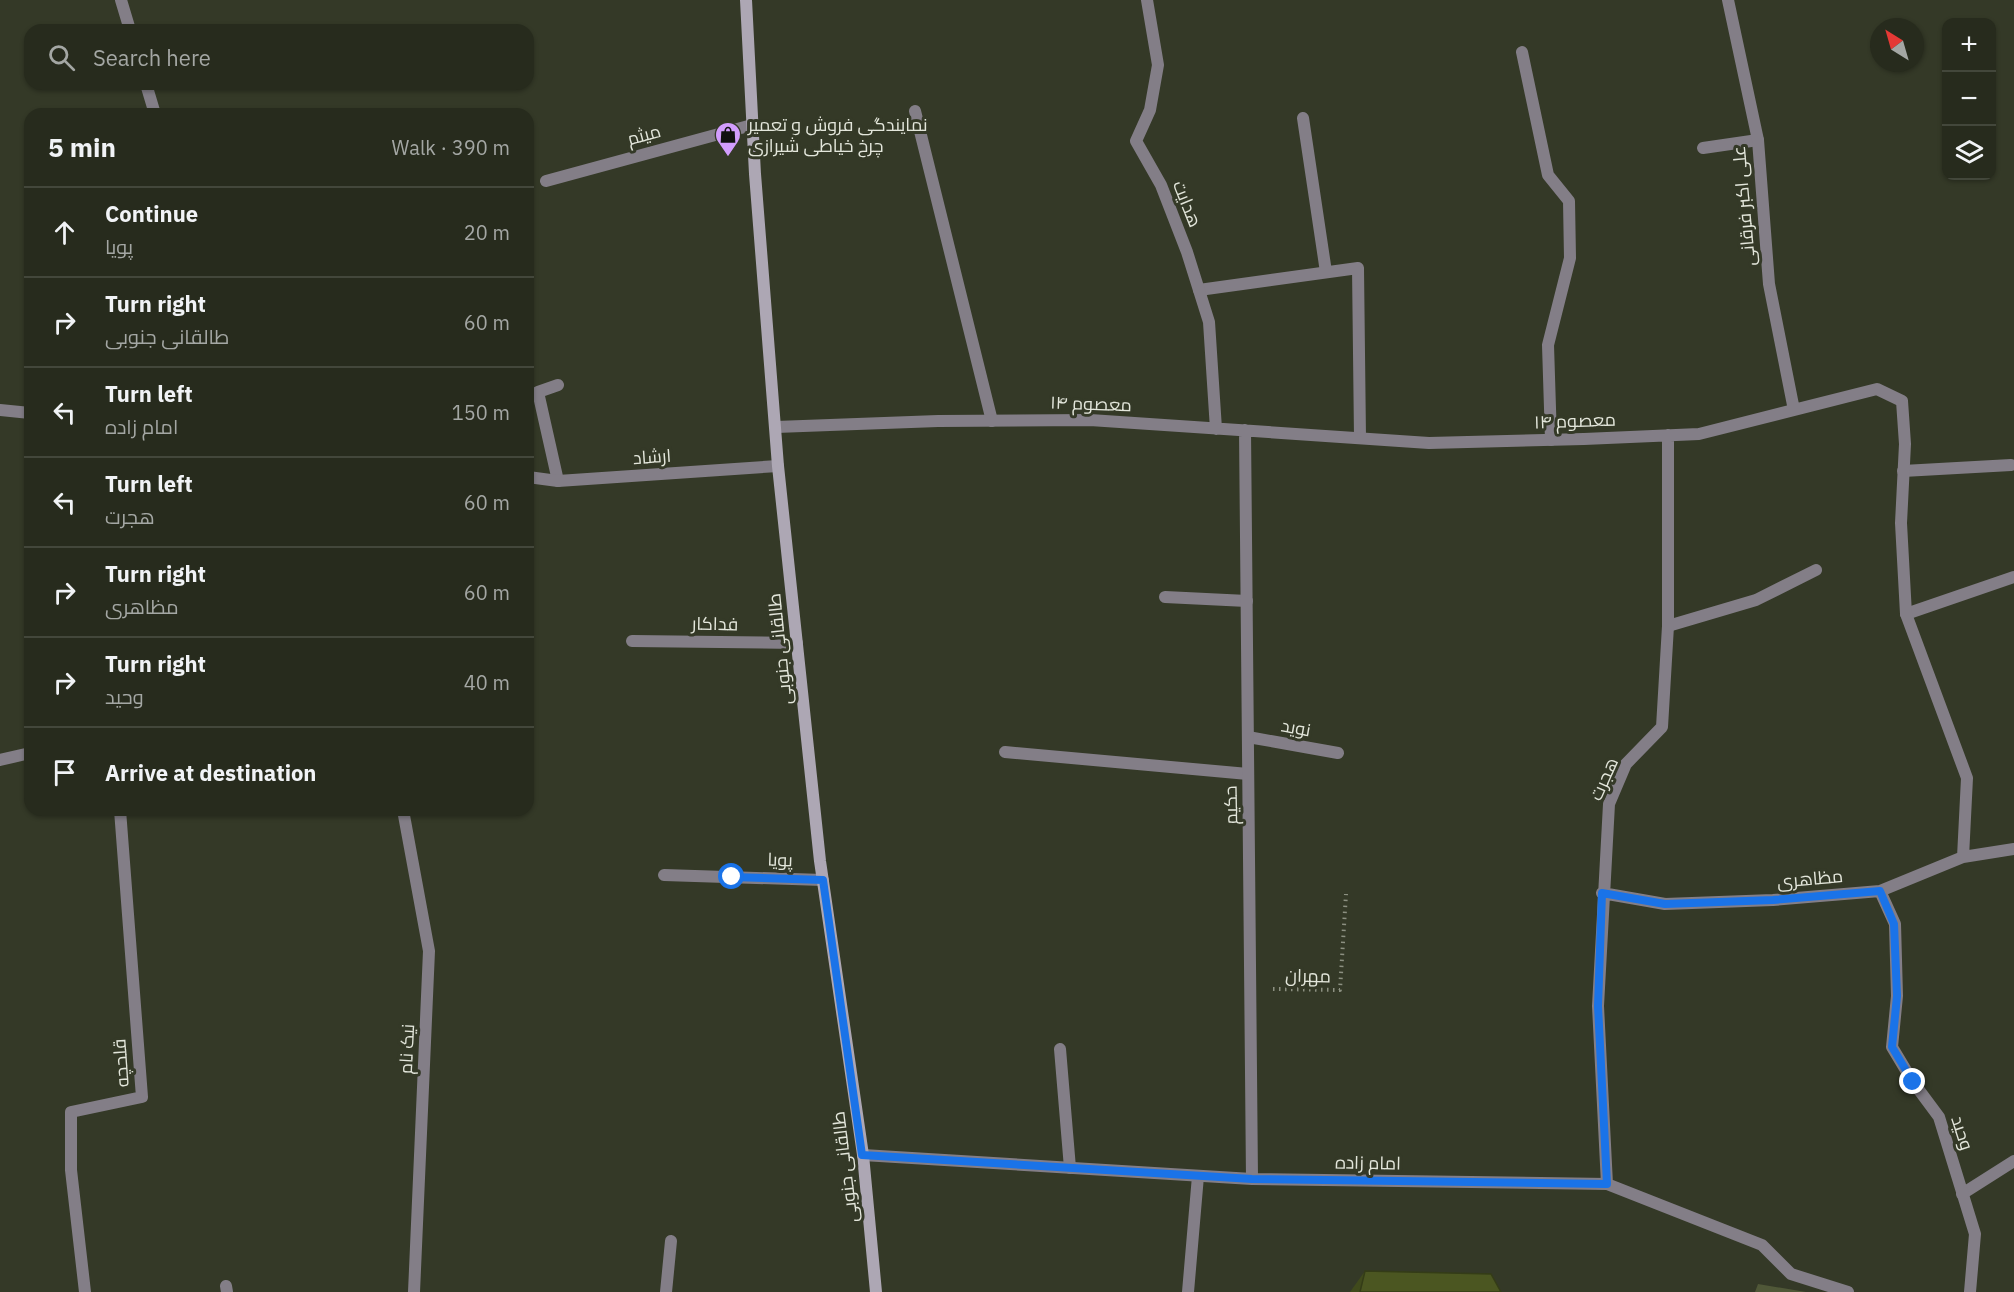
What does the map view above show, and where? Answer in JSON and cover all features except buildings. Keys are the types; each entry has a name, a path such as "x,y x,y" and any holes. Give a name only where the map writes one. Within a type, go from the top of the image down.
{"street":[{"path":"121,0 128,24"},
{"name":"طالقانی جنوبی","path":"746,0 778,466 823,880 862,1155 876,1292"},
{"name":"هدایت","path":"1147,0 1158,65 1150,110 1136,141 1161,185 1209,322 1216,429"},
{"name":"علی اکبر فرقانی","path":"1728,0 1758,140 1769,284 1794,410"},
{"path":"1522,52 1548,174 1569,201 1570,258 1548,345 1551,440"},
{"path":"148,90 153,108"},
{"path":"915,111 992,421"},
{"path":"1303,118 1326,272"},
{"name":"میثم","path":"546,181 753,125"},
{"path":"1702,148 1758,140"},
{"path":"1199,290 1358,268 1360,438"},
{"path":"558,385 538,392 558,481"},
{"name":"۱۴ معصوم","path":"776,427 1090,420 1429,443 1551,440 1699,434 1877,389 1902,402 1901,523 1906,614 1967,778 1963,857"},
{"path":"0,410 24,412"},
{"name":"حکیم","path":"1245,430 1252,1179"},
{"name":"هجرت","path":"1607,1184 1598,1006 1602,893 1609,804 1626,764 1662,727 1668,626 1668,435"},
{"path":"1903,471 2011,465"},
{"name":"ارشاد","path":"534,478 558,481 778,466"},
{"path":"1668,626 1756,600 1816,570"},
{"path":"1906,614 2014,577"},
{"path":"1165,597 1247,601"},
{"name":"فداکار","path":"632,641 797,643"},
{"name":"نوید","path":"1248,737 1338,753"},
{"path":"1005,752 1248,774"},
{"path":"0,760 24,754"},
{"name":"قلحچه","path":"85,1292 71,1170 71,1112 141,1097 120,816"},
{"name":"نیک نام","path":"404,816 429,951 414,1292"},
{"name":"مظاهری","path":"1602,893 1665,904 1773,900 1880,891 1963,857 2014,849"},
{"name":"پویا","path":"664,875 823,880"},
{"name":"وحید","path":"1880,891 1894,924 1897,996 1892,1047 1913,1082 1940,1117 1975,1234 1970,1292"},
{"path":"1060,1049 1070,1168"},
{"name":"امام زاده","path":"862,1155 1252,1179 1607,1184 1762,1245 1791,1274 1848,1292"},
{"path":"1962,1194 2014,1161"},
{"path":"1188,1292 1198,1176"},
{"path":"666,1292 671,1241"}],"path":[{"name":"مهران","path":"1250,989 1340,990 1346,894"}],"green space":[{"path":"1758,1284 1806,1292 1755,1292"}],"place":[{"name":"نمایندگی فروش و تعمیر چرخ خیاطی شیرازی","path":"728,158"}],"route":[{"path":"732,877 823,880 862,1155 1252,1179 1607,1184 1598,1006 1602,893 1665,904 1773,900 1880,891 1894,924 1897,996 1892,1047 1913,1082"}]}
